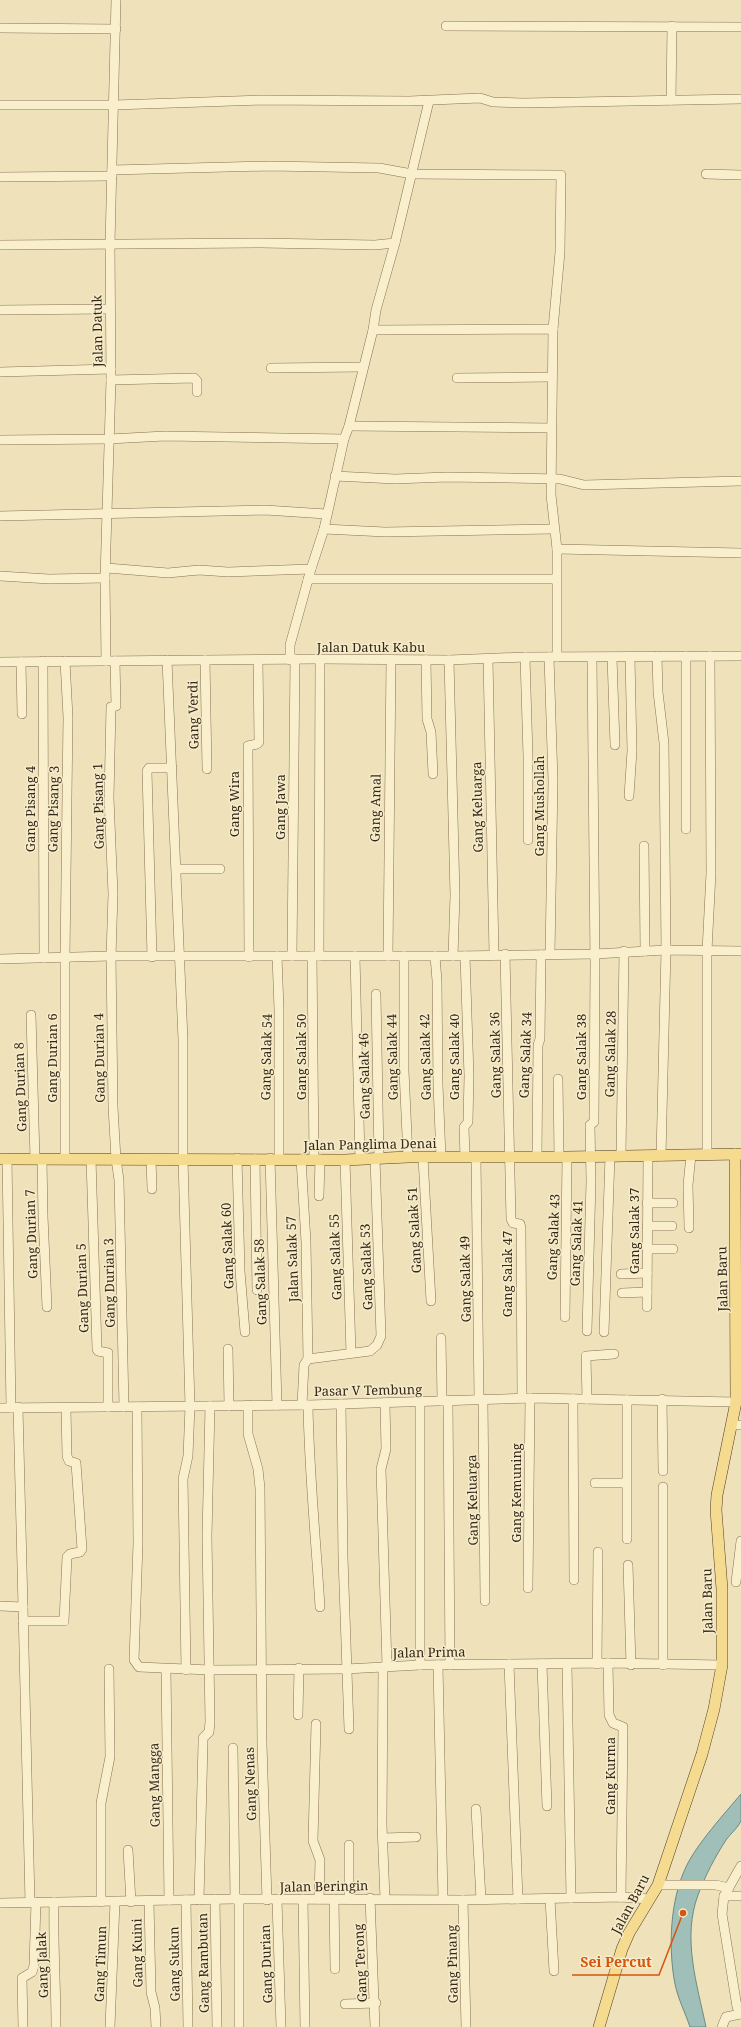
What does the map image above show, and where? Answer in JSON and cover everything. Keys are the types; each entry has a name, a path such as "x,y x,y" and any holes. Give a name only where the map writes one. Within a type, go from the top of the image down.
{"main road":[{"name":"Jalan Panglima Denai","path":"3,1159 274,1158 345,1160 408,1157 563,1157 738,1154"},
{"name":"Jalan Baru","path":"599,2027 622,1949 649,1899 663,1884 702,1754 714,1709 722,1665 722,1589 716,1510 717,1495 737,1425 739,1354 738,1154"}],"street":[{"name":"Jalan Datuk","path":"106,661 106,513 111,380 109,309 116,0"},
{"path":"446,26 741,27"},
{"path":"670,100 672,26"},
{"path":"0,28 116,29"},
{"path":"0,105 114,105 260,100 429,101 480,98 494,102 523,103 741,99"},
{"name":"Gang Jawa","path":"292,956 291,656 309,574 324,529 326,514 344,439 350,426 373,330 376,310 395,243 429,101"},
{"path":"0,177 270,166 379,168 412,174"},
{"name":"Gang Mushollah","path":"412,174 561,174 560,252 553,329 551,428 551,480 554,529 557,549 556,579 558,643 555,656 553,781 545,954"},
{"path":"706,174 741,175"},
{"path":"0,245 262,243 375,245 395,243"},
{"path":"0,310 109,309"},
{"path":"373,330 553,329"},
{"path":"271,368 363,367"},
{"path":"0,372 111,369"},
{"path":"457,378 552,377"},
{"path":"111,380 194,378 197,381 197,392"},
{"path":"350,426 551,428"},
{"path":"0,440 109,439 165,436 344,439"},
{"path":"336,476 394,479 447,477 564,480 584,485 741,481"},
{"path":"0,516 265,510 326,514"},
{"path":"324,529 385,532 554,529"},
{"path":"557,549 741,553"},
{"path":"107,568 168,573 199,570 228,572 556,579"},
{"path":"0,576 49,579 105,578"},
{"name":"Jalan Datuk Kabu","path":"0,662 258,660 291,656 320,659 449,660 555,656 592,658 741,656"},
{"path":"657,656 658,692 664,743 666,950 661,1156"},
{"path":"686,656 686,829"},
{"path":"707,1155 707,951 711,872 710,656"},
{"path":"525,657 528,738 528,840"},
{"path":"612,657 615,745"},
{"path":"629,796 632,751 630,657"},
{"name":"Gang Salak 38","path":"591,1156 590,1125 594,1122 595,954 592,658"},
{"name":"Gang Salak 50","path":"319,1196 317,1159 316,956 320,659"},
{"name":"Gang Keluarga","path":"488,659 494,954"},
{"path":"167,660 181,957 183,1159 190,1406 188,1456 183,1479 186,1670"},
{"name":"Gang Verdi","path":"205,660 207,769"},
{"name":"Gang Wira","path":"249,957 248,746 259,742 258,660"},
{"name":"Gang Amal","path":"388,956 391,660"},
{"path":"426,660 427,713 431,732 433,774"},
{"path":"449,660 455,894 453,956"},
{"name":"Gang Pisang 4","path":"43,661 44,958"},
{"name":"Gang Pisang 3","path":"65,661 68,717 65,958"},
{"name":"Gang Pisang 1","path":"111,956 113,894 109,798 110,706 116,706 115,661"},
{"path":"21,662 22,714"},
{"path":"152,957 147,771 149,768 172,768"},
{"path":"644,846 646,928 645,951"},
{"path":"177,869 220,869"},
{"path":"0,960 111,956 466,956 494,954 595,954 624,951 666,950 741,951"},
{"name":"Gang Salak 28","path":"604,1332 615,1156 624,951"},
{"name":"Gang Salak 36","path":"505,954 509,1156"},
{"name":"Gang Salak 34","path":"537,1157 537,1104 545,954"},
{"name":"Gang Durian 4","path":"111,956 113,1107 116,1159"},
{"name":"Gang Salak 54","path":"274,1158 279,1009 277,956"},
{"path":"355,956 360,1159"},
{"name":"Gang Salak 44","path":"404,956 404,1071 408,1157"},
{"name":"Gang Salak 42","path":"435,956 437,981 438,1085 441,1157"},
{"name":"Gang Salak 40","path":"466,956 469,1076 468,1122 464,1127 471,1157"},
{"name":"Gang Durian 6","path":"65,958 65,1158"},
{"name":"Gang Salak 46","path":"376,994 377,1158"},
{"name":"Gang Durian 8","path":"31,1015 39,1159"},
{"name":"Gang Salak 43","path":"558,1079 563,1157 565,1317"},
{"path":"688,1228 688,1185 691,1155"},
{"name":"Gang Salak 47","path":"509,1156 511,1220 513,1223 520,1224 521,1228 526,1398"},
{"name":"Gang Salak 41","path":"587,1331 591,1156"},
{"name":"Gang Salak 37","path":"647,1307 648,1156"},
{"name":"Gang Salak 49","path":"471,1157 481,1399"},
{"name":"Gang Salak 60","path":"237,1158 240,1271 245,1332"},
{"name":"Gang Salak 58","path":"274,1158 277,1405"},
{"name":"Gang Salak 53","path":"308,1359 370,1351 377,1345 381,1336 377,1158"},
{"name":"Gang Salak 51","path":"423,1158 431,1301"},
{"path":"3,1159 23,1607 33,1902 34,1966 32,1972 22,1978 23,2027"},
{"name":"Gang Durian 7","path":"39,1159 47,1307"},
{"name":"Gang Durian 5","path":"91,1159 97,1349 98,1351 106,1352 108,1354 108,1407"},
{"name":"Gang Durian 3","path":"116,1159 119,1180 124,1407"},
{"path":"151,1159 152,1189"},
{"path":"255,1159 257,1290"},
{"name":"Jalan Salak 57","path":"301,1159 306,1242 308,1359 304,1365 305,1405 320,1607"},
{"name":"Gang Salak 55","path":"345,1160 351,1353"},
{"path":"647,1203 673,1203"},
{"path":"647,1226 672,1226"},
{"path":"647,1249 673,1249"},
{"path":"621,1274 647,1273"},
{"path":"622,1293 647,1292"},
{"path":"441,1338 445,1401 450,1665"},
{"path":"228,1349 229,1406"},
{"path":"587,1399 586,1356 614,1354"},
{"name":"Pasar V Tembung","path":"0,1408 305,1405 526,1398 627,1400 738,1396"},
{"name":"Gang Kemuning","path":"526,1398 528,1588"},
{"name":"Gang Keluarga","path":"481,1399 485,1601"},
{"path":"573,1399 574,1580"},
{"path":"662,1399 663,1471"},
{"path":"627,1400 627,1539"},
{"path":"420,1402 420,1665"},
{"path":"385,1403 386,1449 381,1469 385,1666 382,1838 385,1899"},
{"path":"341,1404 346,1669 349,1729"},
{"name":"Gang Nenas","path":"248,1405 248,1434 258,1469 260,1488 267,1900"},
{"path":"199,1900 203,1738 209,1732 210,1722 207,1536 210,1406"},
{"name":"Jalan Prima","path":"137,1407 138,1543 134,1660 137,1665 146,1669 346,1669 385,1666 509,1664 722,1665"},
{"path":"23,1621 64,1621 67,1558 70,1554 80,1552 82,1549 76,1463 69,1461 67,1456 66,1408"},
{"path":"595,1483 626,1483"},
{"path":"663,1487 663,1665"},
{"path":"736,1582 741,1541"},
{"path":"597,1664 598,1552"},
{"path":"628,1565 631,1665"},
{"path":"0,1606 23,1607"},
{"path":"509,1664 518,1899"},
{"path":"542,1664 547,1806"},
{"path":"567,1664 571,1898"},
{"name":"Gang Kurma","path":"608,1664 609,1715 613,1723 623,1727 621,1897"},
{"path":"438,1665 444,1900"},
{"path":"298,1714 299,1668"},
{"path":"101,1902 102,1803 110,1758 109,1669"},
{"name":"Gang Mangga","path":"166,1669 169,1900"},
{"path":"316,1724 313,1841 320,1860 319,1899"},
{"path":"233,1748 239,2027"},
{"path":"476,1809 481,1899"},
{"path":"382,1838 416,1837"},
{"path":"349,1899 350,1846"},
{"path":"128,1850 131,1902"},
{"path":"722,2027 726,2017 741,2014 737,2007 723,1930 722,1906 727,1892 741,1866"},
{"path":"663,1884 716,1885 727,1892 741,1896"},
{"name":"Jalan Beringin","path":"0,1903 370,1898 463,1900 621,1897 649,1899"},
{"name":"Gang Terong","path":"370,1898 372,1966 376,2003 375,2027"},
{"path":"550,1898 554,1971"},
{"path":"303,1899 306,2027"},
{"path":"334,1899 335,1969"},
{"name":"Gang Sukun","path":"186,1900 188,2027"},
{"name":"Gang Rambutan","path":"215,1900 217,2027"},
{"name":"Gang Durian","path":"277,1900 281,2027"},
{"name":"Gang Pinang","path":"463,1900 466,2027"},
{"name":"Gang Kuini","path":"149,1901 150,1992 155,2008 156,2027"},
{"name":"Gang Jalak","path":"54,1902 53,1939 56,1985 56,2027"},
{"name":"Gang Timun","path":"110,2027 115,1902"},
{"path":"345,2004 376,2003"}],"water":[{"path":"741,1794 741,1821 726,1840 710,1867 693,1911 691,1944 695,1978 706,2027 690,2027 678,1995 673,1970 671,1940 677,1894 686,1867 691,1858 711,1829"}],"place":[{"name":"Sei Percut","path":"683,1913"}]}
